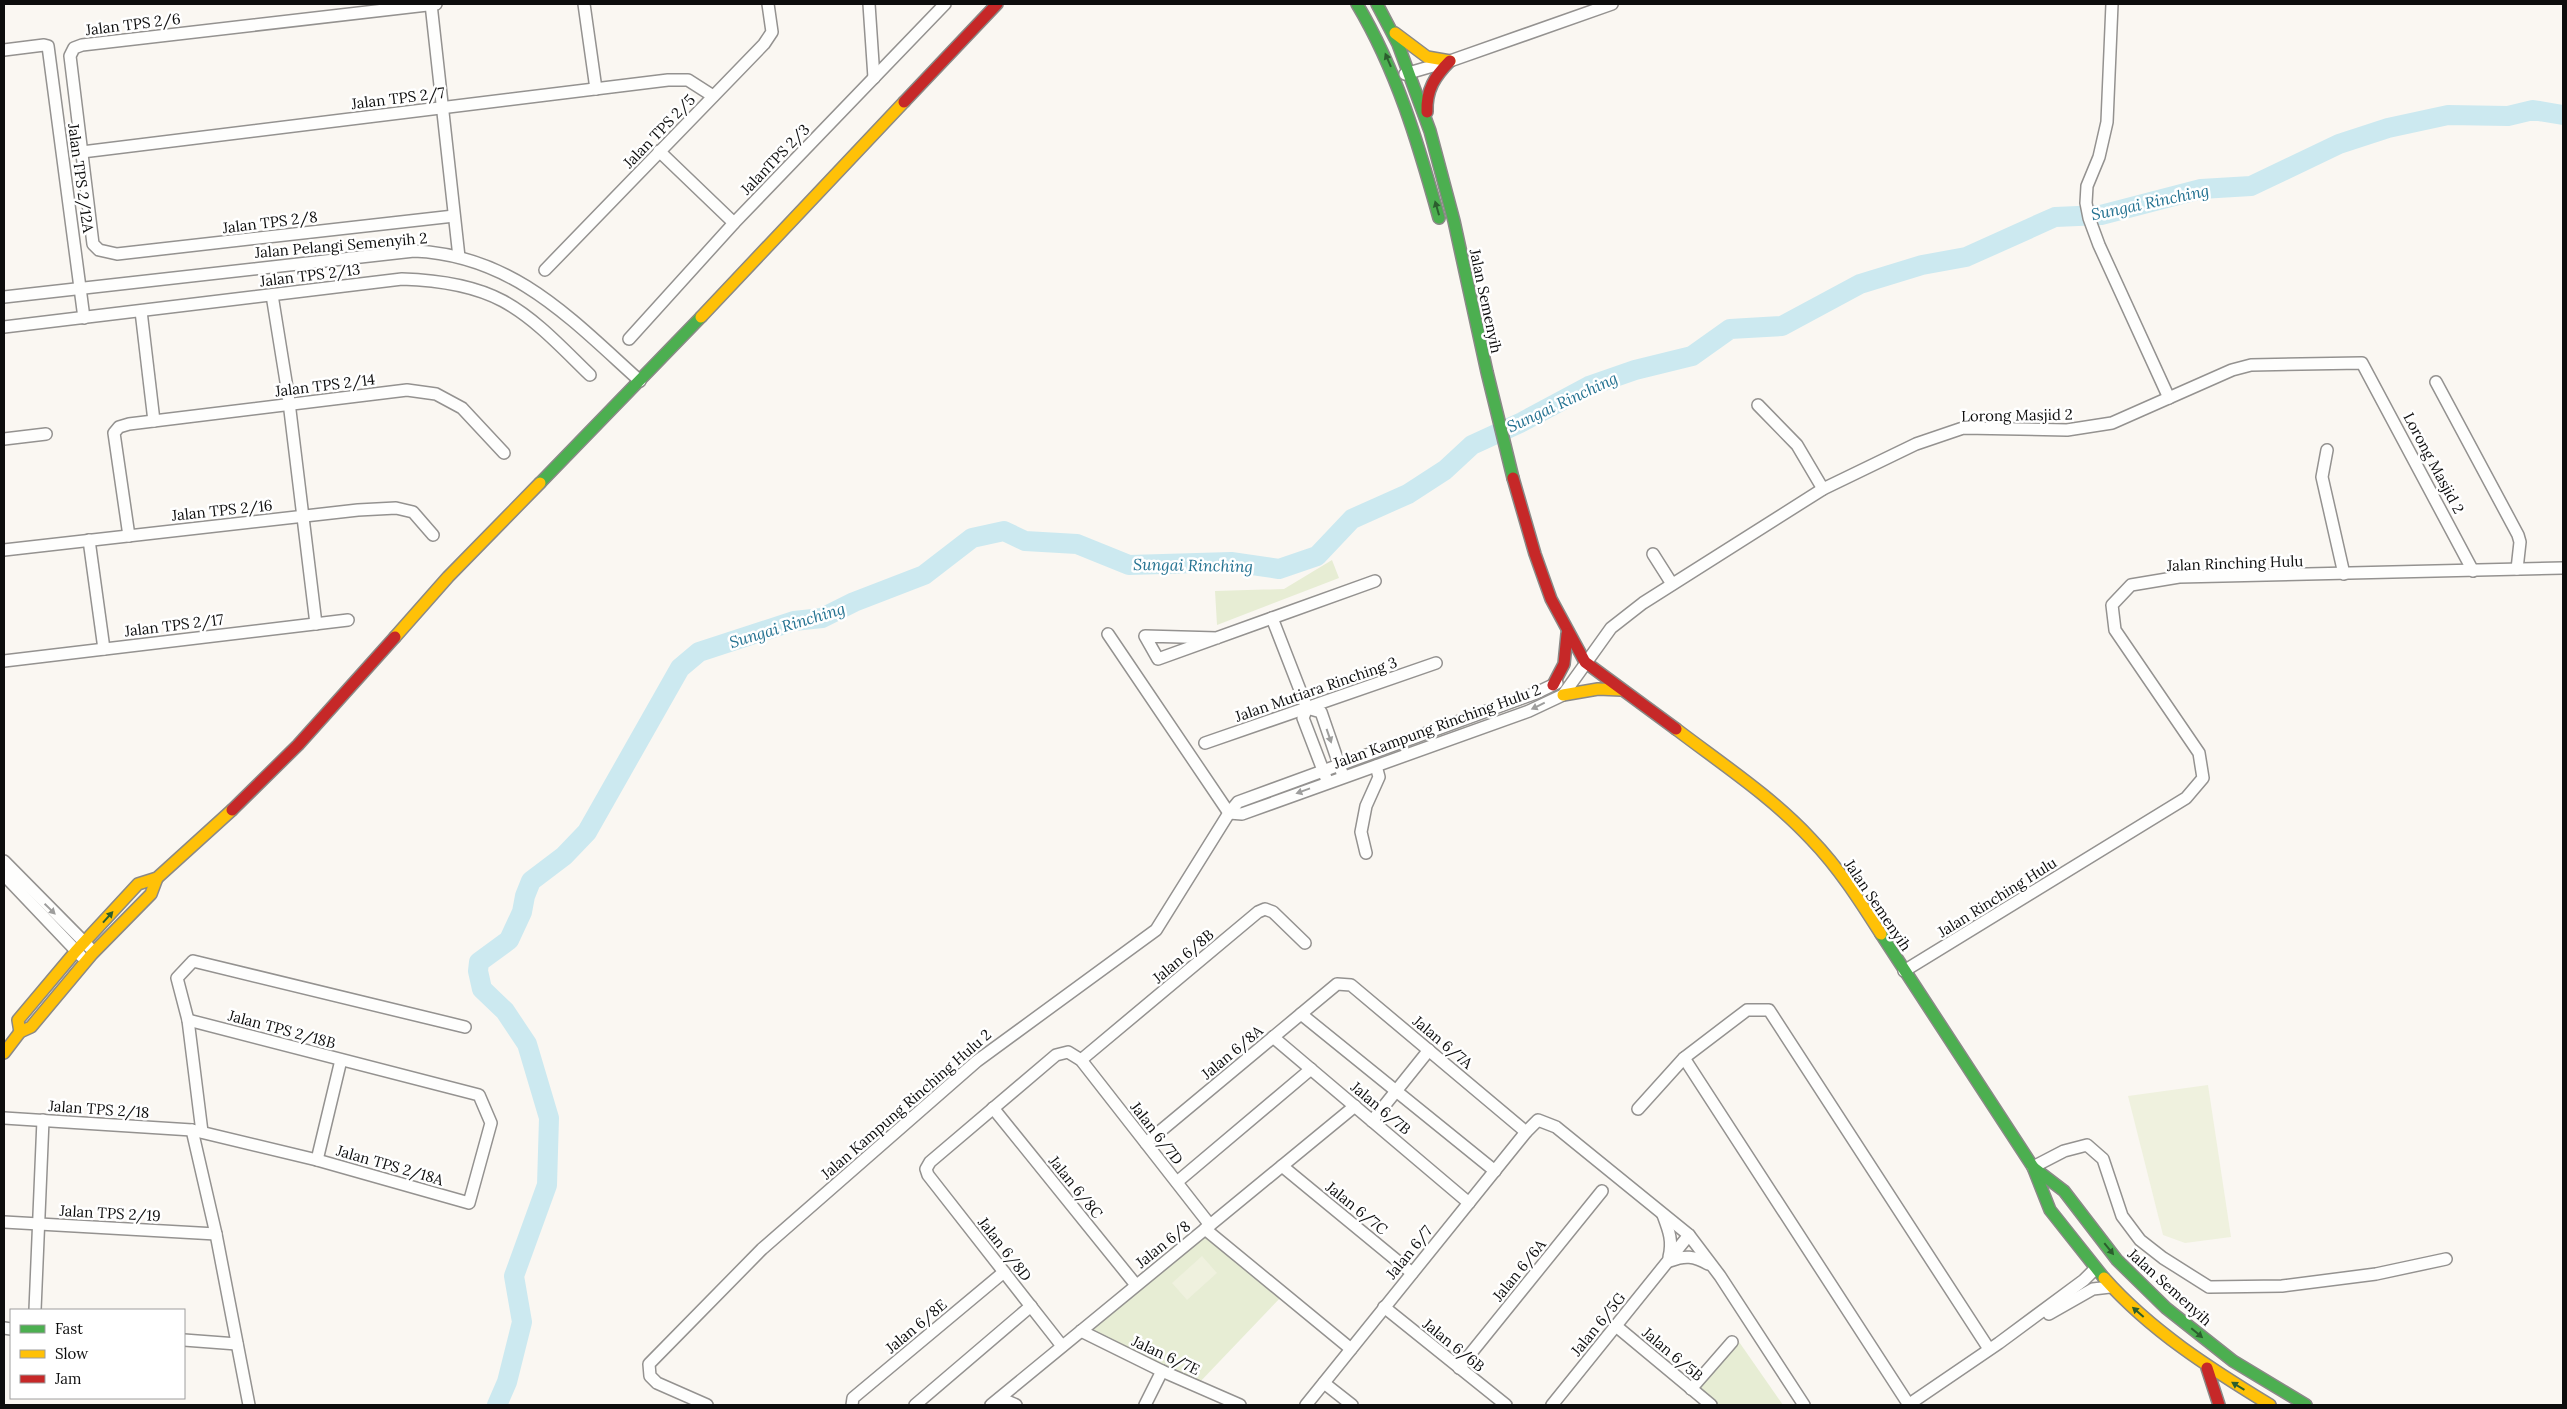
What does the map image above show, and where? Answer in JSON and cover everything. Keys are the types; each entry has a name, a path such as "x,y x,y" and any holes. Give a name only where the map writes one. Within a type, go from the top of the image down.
{"main road":[{"path":"20,1032 18,1020 32,1006 80,947 138,884 157,878 253,791 298,745 448,577 640,381 997,4"},
{"path":"1357,4 1383,48 1406,105 1482,355"},
{"name":"Jalan Semenyih","path":"1377,4 1392,29 1411,73 1430,132 1466,274 1495,411 1535,559 1554,608 1567,634 1587,658 1621,690 1759,791 1811,840 1848,883 2033,1167 2049,1206 2094,1270 2110,1287 2166,1336 2207,1368 2270,1405"},
{"path":"1392,29 1427,58 1450,61"},
{"path":"1430,132 1425,99 1435,76 1450,61"},
{"name":"Jalan Semenyih","path":"1554,608 1587,658 1646,707"},
{"path":"1553,685 1564,664 1567,634"},
{"path":"1563,695 1598,689 1621,690"},
{"path":"4,1053 20,1032 31,1027 90,957 151,894 157,878"},
{"name":"Jalan Semenyih","path":"2033,1167 2064,1191 2124,1268 2159,1301 2211,1344 2282,1393 2306,1405"},
{"path":"2207,1368 2219,1405"},
{"path":"2282,1393 2286,1405"}],"street":[{"path":"432,4 459,257"},
{"name":"Jalan TPS 2/6","path":"82,152 70,56 74,48 82,45 436,4"},
{"path":"584,4 596,89"},
{"name":"Jalan TPS 2/5","path":"545,270 764,44 772,32 768,4"},
{"path":"869,4 874,78"},
{"name":"JalanTPS 2/3","path":"629,339 734,223 946,4"},
{"path":"1395,77 1450,61 1612,4"},
{"path":"2112,4 2107,122 2099,157 2087,186 2086,203 2089,218 2099,245 2169,398"},
{"name":"Jalan TPS 2/12A","path":"4,50 44,44 48,46 84,318"},
{"name":"Jalan TPS 2/7","path":"82,152 596,89 688,80 713,96"},
{"path":"659,151 734,223"},
{"name":"Jalan TPS 2/8","path":"82,152 93,244 99,250 117,254 454,216"},
{"name":"Jalan Pelangi Semenyih 2","path":"4,297 414,251 439,252 459,257 534,289 640,381"},
{"name":"Jalan TPS 2/13","path":"4,327 402,279 428,280 462,286 502,300 531,320 590,375"},
{"path":"272,295 290,405 316,624"},
{"path":"140,311 154,421"},
{"name":"Lorong Masjid 2","path":"1587,658 1611,628 1642,603 1823,489 1916,444 1963,428 2067,430 2112,423 2232,370 2251,365 2362,363 2473,571"},
{"path":"2436,382 2518,535 2520,542 2517,569"},
{"name":"Jalan TPS 2/14","path":"129,536 114,433 119,426 407,390 436,394 462,408 504,452"},
{"path":"1758,405 1797,445 1823,489"},
{"path":"4,439 46,434"},
{"path":"2327,450 2322,477 2344,574"},
{"name":"Jalan TPS 2/16","path":"4,550 303,516 396,508 413,512 433,535"},
{"path":"89,540 104,649"},
{"path":"1654,554 1672,584"},
{"name":"Jalan Rinching Hulu","path":"1904,971 2186,798 2203,778 2199,753 2116,630 2112,605 2131,585 2179,577 2563,568"},
{"path":"1217,638 1145,636 1158,659 1217,638 1374,581"},
{"path":"1272,618 1307,708 1303,718 1325,777"},
{"name":"Jalan TPS 2/17","path":"4,661 348,620"},
{"path":"1108,634 1229,812"},
{"name":"Jalan Kampung Rinching Hulu 2","path":"707,1405 657,1383 650,1376 649,1364 762,1249 977,1061 1156,930 1229,812 1242,814 1325,777 1553,685 1587,658"},
{"name":"Jalan Kampung Rinching Hulu 2","path":"1341,771 1376,766 1529,711 1563,695 1587,658"},
{"name":"Jalan Mutiara Rinching 3","path":"1205,743 1436,663"},
{"path":"1307,708 1321,712 1341,771"},
{"path":"1366,853 1360,832 1366,806 1379,777 1376,766"},
{"path":"4,861 80,947"},
{"path":"4,875 90,957"},
{"name":"Jalan 6/8B","path":"1081,1060 1258,912 1265,909 1273,912 1304,943"},
{"path":"249,1405 197,1131 188,1020 177,978 193,961 466,1026"},
{"name":"Jalan 6/8A","path":"1146,1144 1337,984"},
{"name":"Jalan 6/7A","path":"1337,984 1352,984 1526,1132"},
{"path":"1638,1109 1684,1058 1747,1010 1770,1010 1989,1349"},
{"path":"1301,1014 1495,1171"},
{"name":"Jalan TPS 2/18B","path":"188,1020 479,1095"},
{"name":"Jalan 6/7B","path":"1273,1037 1469,1203"},
{"path":"1372,1121 1429,1050"},
{"path":"994,1108 1056,1055 1068,1052 1081,1060"},
{"path":"1684,1058 1909,1405 2020,1327 2084,1280 2094,1270"},
{"path":"316,1160 341,1060"},
{"name":"Jalan 6/7D","path":"1081,1060 1177,1182 1207,1227 1351,1349"},
{"path":"1177,1182 1311,1069"},
{"name":"Jalan TPS 2/18A","path":"197,1131 316,1160 469,1203 491,1123 479,1095"},
{"name":"Jalan 6/8","path":"996,1402 1355,1106"},
{"name":"Jalan 6/8D","path":"994,1108 930,1162 926,1169 928,1175 1062,1346"},
{"name":"Jalan 6/8C","path":"994,1108 1136,1285"},
{"name":"Jalan TPS 2/18","path":"4,1118 197,1131"},
{"path":"36,1309 43,1120"},
{"name":"Jalan 6/7","path":"1306,1405 1526,1132 1538,1120 1556,1127 1661,1213"},
{"path":"2033,1167 2064,1151 2087,1145 2102,1159 2122,1216 2140,1240 2162,1258 2210,1287 2282,1286 2376,1274 2446,1259"},
{"name":"Jalan 6/7C","path":"1282,1166 1412,1273"},
{"name":"Jalan 6/6A","path":"1459,1368 1602,1191"},
{"path":"1661,1213 1689,1235 1712,1266 1804,1405"},
{"path":"1661,1213 1670,1232 1672,1246 1668,1262"},
{"name":"Jalan TPS 2/19","path":"4,1222 216,1234"},
{"name":"Jalan 6/5G","path":"1557,1403 1689,1235"},
{"path":"1668,1262 1682,1256 1696,1257 1712,1266"},
{"name":"Jalan 6/8E","path":"852,1405 854,1398 1004,1272"},
{"path":"2020,1327 2035,1322 2093,1289 2110,1287"},
{"path":"916,1405 1031,1306"},
{"name":"Jalan 6/6B","path":"1384,1308 1506,1405"},
{"name":"Jalan 6/5B","path":"1616,1326 1711,1405"},
{"name":"Jalan 6/7E","path":"1081,1331 1162,1371 1240,1405"},
{"path":"185,1340 237,1344"},
{"path":"1691,1389 1732,1342"},
{"path":"1145,1405 1162,1371"},
{"path":"1324,1383 1352,1405"},
{"path":"996,1402 1016,1405"}],"green space":[{"path":"1332,560 1339,578 1217,625 1215,591 1284,589"},
{"path":"2208,1085 2231,1237 2185,1243 2163,1235 2128,1096"},
{"path":"1204,1231 1283,1295 1198,1384 1085,1330"},
{"path":"1202,1256 1217,1273 1187,1300 1172,1283"},
{"path":"1737,1339 1783,1405 1718,1405 1696,1388"}],"waterway":[{"name":"Sungai Rinching","path":"497,1405 507,1382 522,1322 514,1276 547,1185 549,1118 527,1044 505,1011 482,989 478,971 479,962 509,940 522,912 525,896 531,881 564,856 587,832 680,668 699,652 794,621 822,618 854,602 924,575 972,538 1004,531 1025,541 1077,544 1129,565 1231,562 1279,569 1317,556 1352,519 1408,494 1445,470 1472,445 1522,422 1589,386 1635,370 1692,356 1730,329 1782,326 1860,284 1922,265 1966,257 2055,217 2101,215 2201,189 2251,186 2339,144 2388,128 2448,115 2508,116 2533,110 2563,115"}],"traffic: fast":[{"path":"1357,4 1384,55 1395,81 1423,162 1439,218"},
{"path":"1377,4 1398,44 1430,131 1454,221 1487,372 1513,478"},
{"path":"540,483 701,317"},
{"path":"1881,934 2033,1167 2050,1210 2104,1278"},
{"path":"2034,1168 2064,1191 2117,1260 2166,1308 2233,1361 2306,1405"}],"traffic: slow":[{"path":"1395,33 1427,57 1450,61"},
{"path":"701,317 904,102"},
{"path":"395,637 448,577 540,483"},
{"path":"1563,695 1598,689 1621,690"},
{"path":"1676,729 1746,781 1796,824 1840,873 1881,934"},
{"path":"20,1032 18,1020 76,951 138,884 157,878 232,810"},
{"path":"4,1053 20,1032 31,1027 92,954 151,894 157,878"},
{"path":"2104,1278 2141,1315 2182,1348 2270,1405"}],"traffic: jam":[{"path":"904,102 997,4"},
{"path":"1427,112 1428,97 1432,84 1450,61"},
{"path":"1513,478 1535,554 1551,599 1585,662 1676,729"},
{"path":"1553,685 1564,664 1567,634"},
{"path":"232,810 298,745 395,637"},
{"path":"2207,1368 2219,1405"}]}
